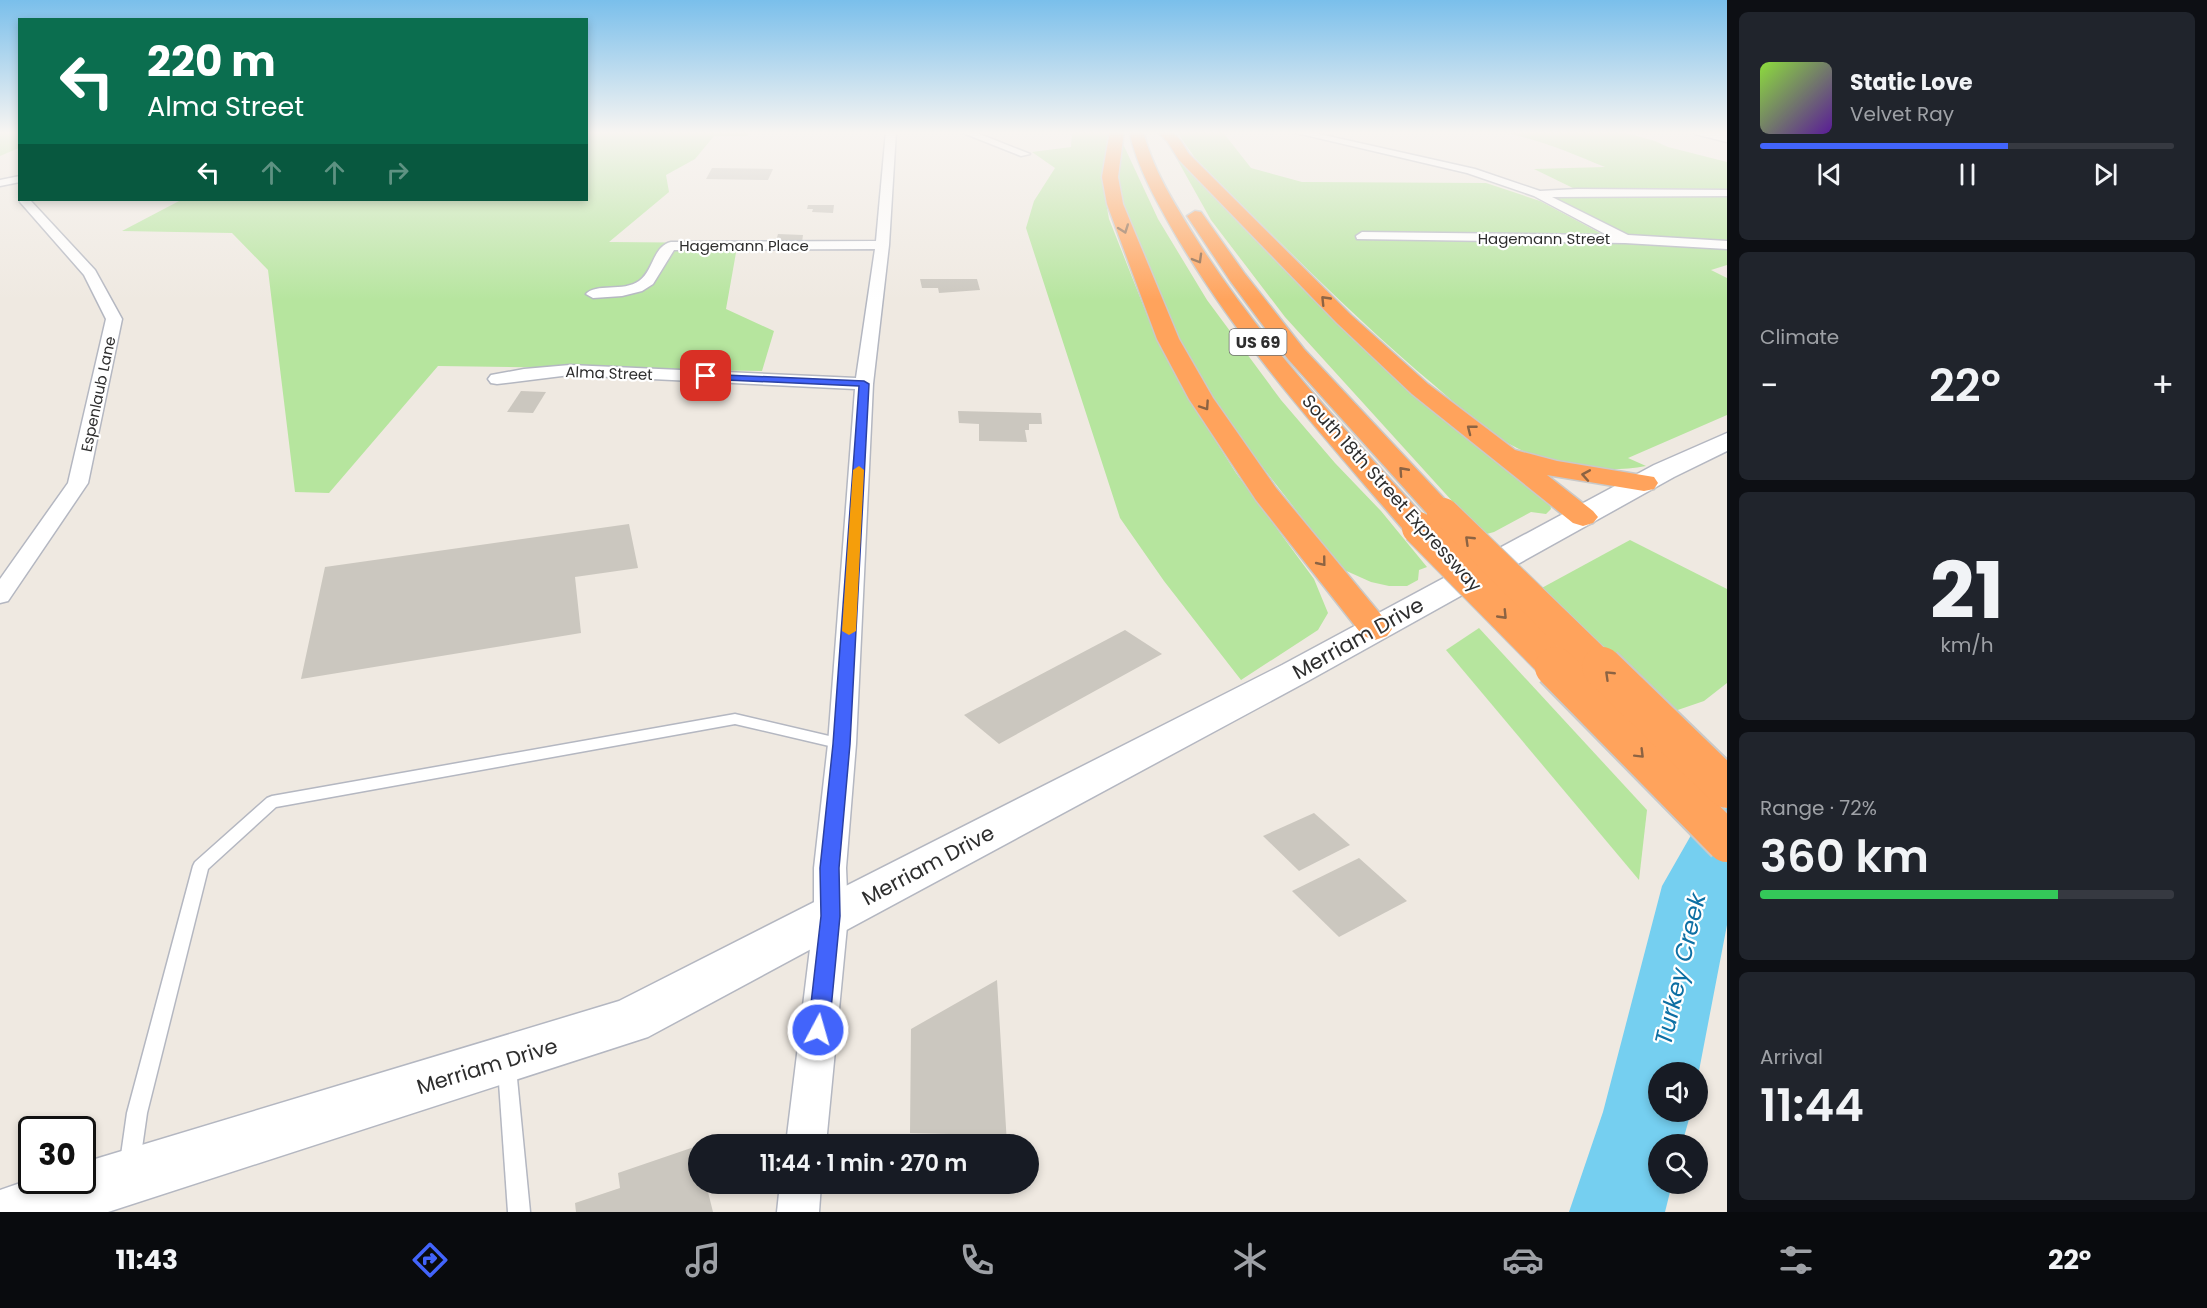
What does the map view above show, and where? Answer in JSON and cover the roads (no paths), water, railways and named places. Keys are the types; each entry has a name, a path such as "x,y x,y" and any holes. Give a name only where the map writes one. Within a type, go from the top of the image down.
{"highway":[{"path":"1112,188 1115,204 1168,339 1201,399 1266,494 1375,629"},
{"name":"South 18th Street Expressway","path":"1157,188 1202,267 1246,329 1431,521 1727,842"},
{"name":"South 18th Street Expressway","path":"1179,188 1195,216 1238,278 1296,354 1431,521 1727,788"},
{"path":"1214,188 1344,319 1420,389 1583,517"},
{"path":"1503,454 1554,469 1644,483"}],"main road":[{"name":"Merriam Drive","path":"18,1212 630,1021 1727,441"}],"street":[{"path":"807,1134 831,916 830,868 842,744 864,384 882,244 886,188"},
{"path":"1518,188 1538,194 1625,239"},
{"path":"1538,194 1727,193"},
{"name":"Espenlaub Lane","path":"0,596 78,483 114,319 90,273 25,201"},
{"name":"Hagemann Street","path":"1362,236 1625,239 1727,245"},
{"name":"Hagemann Place","path":"593,294 630,290 646,283 666,250 671,246 882,244"},
{"name":"Alma Street","path":"497,380 524,374 570,370 864,384"},
{"path":"798,1212 800,1194"}],"lane":[{"path":"128,1178 136,1113 201,866 272,802 735,719 842,744"},
{"path":"507,1060 519,1212"}],"waterway":[{"name":"Turkey Creek","path":"1617,1212 1647,1112 1698,886 1727,835"}]}
